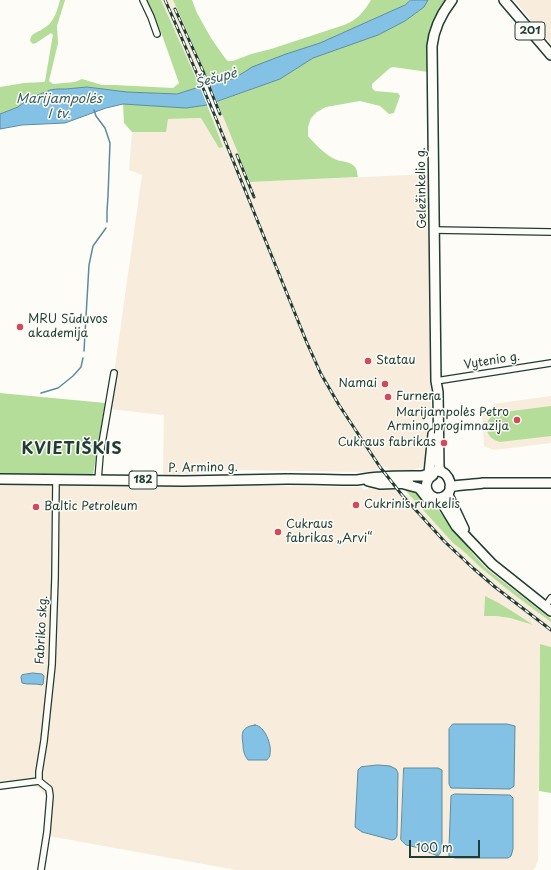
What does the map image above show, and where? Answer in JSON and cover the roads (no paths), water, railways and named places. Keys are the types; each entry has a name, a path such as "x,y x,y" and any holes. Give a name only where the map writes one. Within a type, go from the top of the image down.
{"main road":[{"name":"Geležinkelio g.","path":"439,483 438,392 436,381 432,46 434,31 444,10 452,0"},
{"name":"201","path":"504,0 551,55"},
{"name":"Geležinkelio g.","path":"436,381 433,392 433,440 439,483 459,526 492,564 548,609"},
{"name":"P. Armino g.","path":"0,479 183,481 288,479 358,480 380,484 404,480 413,476 423,476 439,483"},
{"name":"P. Armino g.","path":"404,480 416,484 473,480 483,483 551,483"},
{"path":"404,480 421,489 428,498 440,505 449,520 459,526"}],"street":[{"path":"143,0 157,34"},
{"path":"434,230 551,232"},
{"name":"Vytenio g.","path":"436,381 551,363"},
{"path":"98,480 100,455 114,372"},
{"name":"Fabriko skg.","path":"39,781 52,664 56,479"},
{"path":"548,609 551,598"},
{"path":"0,786 39,781 48,789 50,796 47,832 41,870"}],"water":[{"name":"Marijampolės I tv.","path":"411,0 428,0 424,7 405,21 378,35 313,58 280,79 207,105 186,108 123,104 106,108 65,123 22,125 0,129 0,114 18,107 28,99 50,90 87,87 127,92 177,94 218,81 233,79 252,67 320,43 405,5"},
{"path":"33,673 42,674 44,676 42,685 22,683 22,675"},
{"path":"453,724 507,724 515,726 514,786 510,789 451,788 449,784 449,729"},
{"path":"255,725 259,726 265,732 269,741 270,755 267,760 248,760 245,754 242,733 247,727"},
{"path":"378,765 390,766 396,769 398,773 397,836 392,840 362,832 355,827 358,770 361,767"},
{"path":"404,768 438,768 442,770 442,845 441,852 438,856 424,849 406,845 401,840"},
{"path":"455,794 510,795 513,798 513,849 511,856 508,858 455,858 449,856 451,796"}],"waterway":[{"path":"94,110 96,116 105,128 110,143 107,222"},
{"path":"84,351 89,265 93,246 106,228"},
{"path":"41,393 58,388 73,376 81,367 83,358"}],"railway":[{"path":"165,0 215,116 307,343 321,374 339,405 380,467 402,495 445,542 495,587 551,630"},
{"path":"175,9 203,71 220,114"},
{"path":"237,155 254,197"}],"place":[{"name":"MRU Sūduvos akademija","path":"20,327"},
{"name":"Statau","path":"368,361"},
{"name":"Namai","path":"385,384"},
{"name":"Furnera","path":"388,397"},
{"name":"Marijampolės Petro Armino progimnazija","path":"517,420"},
{"name":"Cukraus fabrikas","path":"444,443"},
{"name":"Cukrinis runkelis","path":"356,505"},
{"name":"Baltic Petroleum","path":"36,507"},
{"name":"Cukraus fabrikas „Arvi“","path":"278,532"}],"district":[{"name":"KVIETIŠKIS","path":"72,450"}],"water label":[{"name":"Šešupė","path":"216,79"}]}
